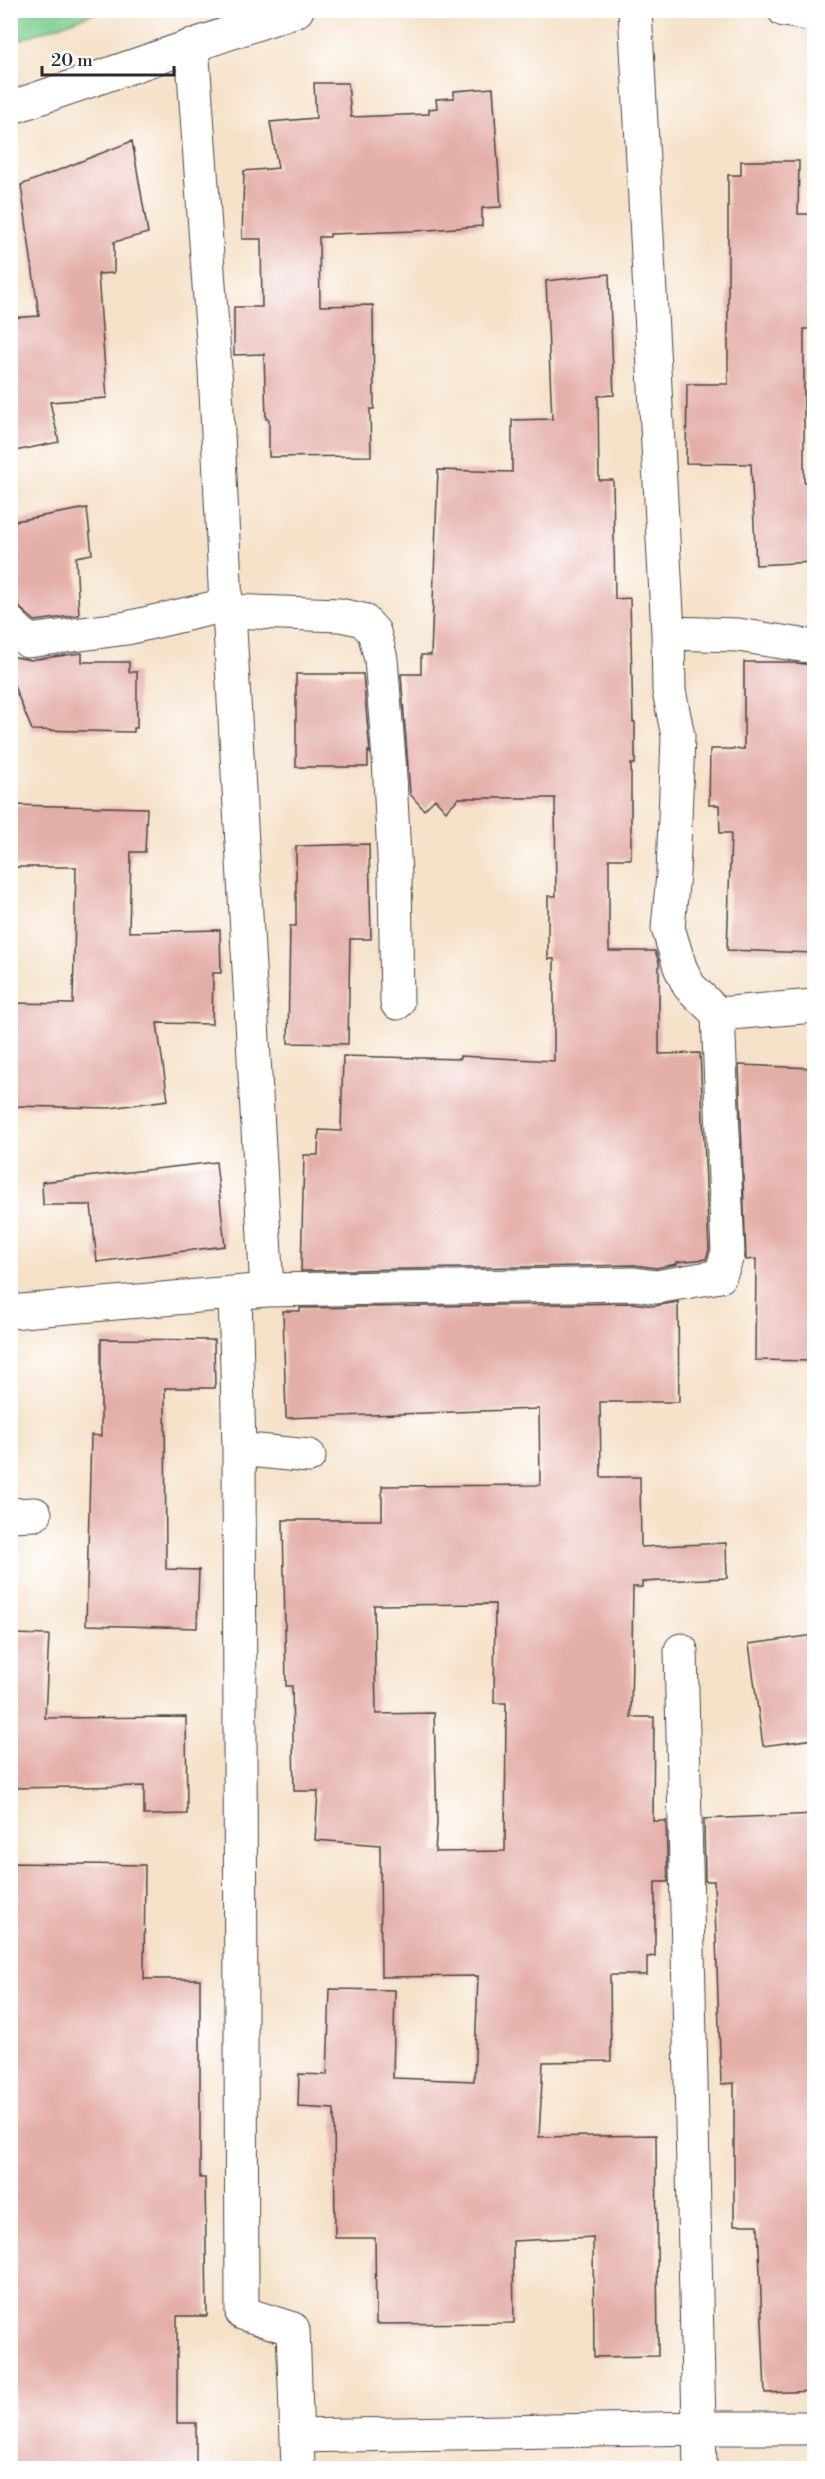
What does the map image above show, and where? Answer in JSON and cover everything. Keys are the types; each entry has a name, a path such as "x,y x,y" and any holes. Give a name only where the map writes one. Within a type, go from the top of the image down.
{"street":[{"path":"10,108 297,10"},
{"path":"10,1312 267,1290 459,1285 634,1284 657,1287 720,1276 728,1253 718,1014 689,986 680,967 668,928 673,874 678,736 669,691 668,633 635,10"},
{"path":"784,10 814,15"},
{"path":"192,45 215,369 267,1290"},
{"path":"10,624 28,641 128,628 228,608 340,615 363,620 374,632 381,659 395,876 397,1003"},
{"path":"668,633 738,635 814,647"},
{"path":"718,1014 814,1006"},
{"path":"234,1293 239,1449 242,2313 293,2329 298,2469"},
{"path":"239,1449 309,1456"},
{"path":"681,1650 700,2469"},
{"path":"298,2436 814,2428"}],"green space":[{"path":"11,10 100,10 100,11 11,43"}],"building":[{"path":"314,83 348,83 351,117 429,114 429,109 437,108 436,99 454,98 454,91 493,88 501,207 482,208 482,226 330,234 330,237 319,237 320,306 373,305 374,409 370,409 371,456 269,457 269,419 266,419 264,354 234,355 234,307 262,307 261,239 242,239 244,171 278,168 270,122 316,118"},
{"path":"132,141 148,233 114,242 114,273 98,274 107,398 50,402 59,442 10,452 10,318 39,316 21,185"},
{"path":"741,161 799,161 798,214 814,214 814,329 804,329 804,482 814,482 814,562 756,565 751,464 686,463 687,384 728,384 728,175 741,175"},
{"path":"609,274 614,395 598,396 599,480 613,480 615,599 630,598 635,764 631,764 631,859 609,859 609,951 655,951 659,962 659,1054 700,1053 709,1250 706,1259 677,1262 677,1264 656,1268 634,1265 301,1271 304,1155 318,1155 319,1130 341,1131 343,1056 460,1059 460,1056 554,1061 554,959 548,959 548,896 556,896 555,798 459,798 446,811 435,799 424,810 410,794 401,674 421,674 421,655 431,655 438,470 512,472 512,420 552,419 546,281"},
{"path":"87,508 92,554 76,557 79,615 35,621 20,608 10,575 10,522"},
{"path":"82,653 82,662 129,662 129,672 137,672 137,728 134,728 134,732 32,730 10,676 10,656 30,660"},
{"path":"744,662 814,665 814,953 727,950 731,833 720,833 719,805 709,805 710,749 744,749"},
{"path":"296,674 363,674 370,753 368,751 368,767 296,767"},
{"path":"10,805 147,808 145,852 131,852 129,932 220,930 221,973 213,973 212,1024 157,1023 168,1100 110,1108 10,1106 10,1003 73,1004 76,867 10,867"},
{"path":"369,844 371,939 350,939 348,1044 288,1043 290,926 296,926 296,846"},
{"path":"739,1065 814,1068 814,1361 755,1360 756,1259 746,1260"},
{"path":"216,1162 225,1246 97,1262 91,1205 43,1205 42,1182"},
{"path":"678,1302 679,1402 600,1402 601,1477 640,1477 641,1547 726,1543 727,1578 642,1582 642,1587 633,1587 631,1717 654,1717 653,1821 666,1821 668,1882 655,1882 655,1956 647,1957 647,1975 610,1975 611,2061 543,2062 539,2137 656,2135 658,2356 594,2357 593,2237 513,2241 514,2323 376,2324 375,2238 335,2238 334,2109 298,2107 299,2074 327,2075 330,1989 395,1990 393,2078 474,2081 478,1976 381,1977 380,1845 315,1840 318,1791 294,1791 292,1686 286,1686 283,1520 382,1520 382,1486 540,1485 539,1409 286,1418 283,1311 300,1311 300,1308 633,1303 654,1306","holes":["495,1604 494,1703 506,1703 505,1851 435,1852 437,1822 434,1713 376,1714 374,1605"]},
{"path":"101,1339 214,1340 215,1388 165,1388 166,1569 199,1570 197,1628 86,1625 91,1435 101,1436"},
{"path":"10,1634 49,1635 45,1718 186,1717 187,1814 144,1815 144,1786 10,1788"},
{"path":"814,1635 814,1739 763,1746 749,1644"},
{"path":"814,1814 814,2391 765,2393 758,2225 734,2225 734,2083 721,2084 714,1881 705,1881 704,1819"},
{"path":"10,1863 145,1865 144,1979 200,1979 200,2178 205,2178 207,2316 177,2316 177,2423 196,2423 196,2468 10,2469 10,2419 14,2419 14,2304 10,2305"}]}
